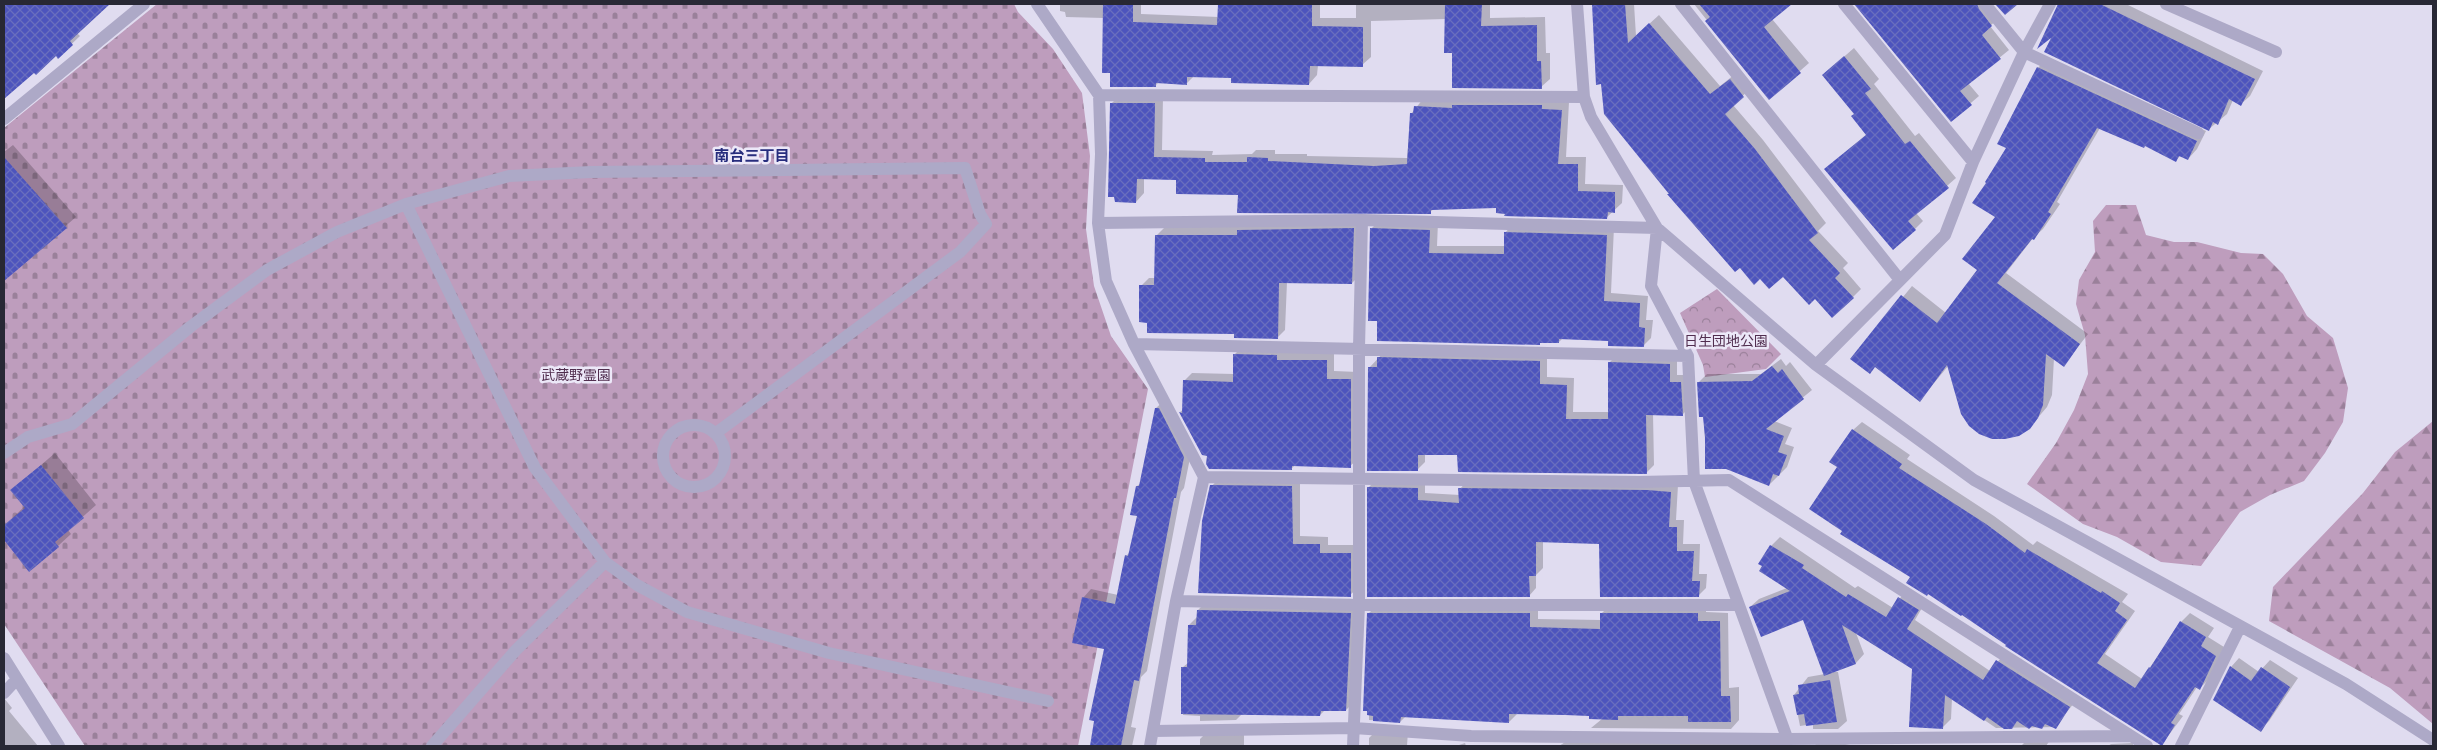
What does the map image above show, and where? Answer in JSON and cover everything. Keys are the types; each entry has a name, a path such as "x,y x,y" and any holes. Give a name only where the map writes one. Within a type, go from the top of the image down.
{"street":[{"path":"4,119 144,4"},
{"path":"1037,4 1099,96 1101,154 1098,223 1106,281 1134,344 1204,477 1176,601 1150,746"},
{"path":"1577,4 1584,97 1591,117 1657,228 1816,365 1974,480 2240,628 2346,684 2433,740"},
{"path":"1681,4 1900,280"},
{"path":"1844,4 1973,162"},
{"path":"1984,4 2024,52 2198,134"},
{"path":"1816,365 1945,235 1973,162 2024,52 2050,4"},
{"path":"2166,4 2276,52"},
{"path":"1099,96 1584,97"},
{"path":"4,453 28,438 72,424 190,327 267,270 337,232 406,204 509,176 591,172 965,168 980,214 986,224 960,252 716,433"},
{"path":"406,204 535,468 605,562 636,585 687,612 829,653 1048,702"},
{"path":"1098,223 1362,220 1657,228"},
{"path":"1353,746 1359,605 1359,348 1362,220"},
{"path":"1657,228 1651,286 1688,356 1694,481 1789,743"},
{"path":"1134,344 1688,356"},
{"path":"697,424 707,427 716,433 726,451 722,471 716,479 697,488 686,487 669,475 662,456 669,436 677,429 697,424"},
{"path":"1204,477 1729,480 2147,746"},
{"path":"432,746 516,650 605,562"},
{"path":"1176,601 1359,605 1738,605"},
{"path":"2180,746 2240,628"},
{"path":"4,658 59,746"},
{"path":"4,693 18,679"},
{"path":"1153,731 1354,728 1472,741 1789,743 2130,736"}],"green space":[{"name":"武蔵野霊園","path":"157,4 1014,4 1018,12 1053,49 1082,93 1090,156 1086,229 1094,286 1111,336 1148,389 1078,746 85,746 4,624 4,128"},
{"path":"2106,205 2136,205 2146,235 2174,242 2197,242 2241,253 2263,254 2283,274 2307,316 2333,338 2348,388 2343,422 2325,453 2304,481 2270,495 2240,512 2201,566 2161,562 2117,537 2083,524 2027,484 2056,443 2074,410 2088,374 2085,335 2076,304 2079,280 2095,252 2093,221"},
{"name":"日生団地公園","path":"1717,289 1781,354 1766,369 1705,377 1703,365 1680,313"},
{"path":"2433,421 2433,724 2390,688 2269,621 2273,587 2363,493 2395,452"}],"building":[{"path":"4,4 110,4 70,41 73,45 58,59 56,56 36,75 34,73 4,99"},
{"path":"1103,4 1133,4 1133,22 1217,25 1218,4 1312,4 1312,26 1363,27 1363,67 1310,66 1309,85 1231,83 1231,78 1187,77 1187,85 1156,83 1156,87 1110,87 1110,73 1102,73"},
{"path":"1445,4 1482,4 1481,26 1537,25 1537,61 1541,61 1542,89 1452,88 1452,53 1444,53"},
{"path":"1592,4 1625,4 1628,43 1649,23 1710,94 1730,79 1744,97 1725,114 1755,149 1818,233 1809,240 1840,273 1835,278 1854,298 1832,318 1815,299 1809,305 1783,277 1769,289 1760,279 1754,285 1740,268 1735,272 1667,194 1669,194 1604,114 1601,84 1596,85"},
{"path":"1699,4 1792,4 1764,27 1801,73 1769,100 1705,21 1710,17"},
{"path":"1854,4 1977,4 1992,26 1982,35 2001,59 1960,91 1972,105 1951,122"},
{"path":"1995,4 2018,4 2005,15"},
{"path":"2058,4 2100,4 2255,79 2241,106 2229,99 2218,125 2213,122 2209,131 2044,52 2051,38 2037,49"},
{"path":"1844,56 1871,89 1865,93 1905,144 1910,141 1949,188 1908,221 1916,230 1893,250 1824,169 1866,135 1851,116 1854,114 1822,75"},
{"path":"2037,67 2197,141 2188,160 2179,156 2176,162 2145,146 2144,148 2097,128 2048,212 2051,214 2034,240 2032,239 1997,283 2080,344 2064,367 2046,354 2043,405 2038,418 2030,429 2019,436 1992,439 1979,434 1969,426 1961,414 1947,365 1920,402 1875,367 1870,374 1850,359 1901,295 1937,323 1977,270 1962,259 1995,217 1972,203 2006,148 1997,144"},
{"path":"1110,103 1155,103 1154,157 1205,158 1205,162 1247,162 1247,157 1268,158 1268,161 1374,166 1407,164 1410,113 1413,113 1414,106 1452,108 1452,105 1542,105 1542,109 1562,110 1558,164 1578,164 1578,191 1615,192 1615,213 1608,212 1607,219 1504,216 1505,214 1496,213 1496,208 1431,210 1431,214 1237,213 1238,195 1176,194 1176,180 1137,179 1136,203 1115,202 1114,197 1108,197"},
{"path":"4,157 67,228 4,281"},
{"path":"1354,228 1352,284 1279,283 1278,339 1234,338 1234,334 1147,333 1147,323 1139,322 1139,285 1154,285 1155,235 1237,235 1237,230"},
{"path":"1370,228 1430,230 1429,253 1504,254 1504,232 1607,235 1604,301 1640,303 1639,327 1645,328 1644,347 1608,346 1608,341 1559,339 1559,343 1540,343 1540,345 1377,341 1377,321 1368,321"},
{"path":"1233,354 1277,355 1277,360 1327,360 1327,379 1351,379 1351,468 1292,466 1292,470 1209,469 1206,464 1207,456 1202,455 1179,412 1182,413 1183,380 1233,382"},
{"path":"1377,357 1540,361 1540,384 1567,385 1566,419 1608,419 1608,362 1670,364 1670,382 1681,382 1683,416 1646,415 1647,474 1458,472 1457,455 1418,455 1418,471 1367,471 1368,367 1377,367"},
{"path":"1772,366 1778,373 1782,369 1804,399 1766,429 1784,436 1778,452 1787,455 1779,476 1773,474 1769,486 1726,469 1705,469 1705,437 1703,417 1699,417 1697,382 1752,381"},
{"path":"1155,408 1159,408 1184,457 1176,498 1174,498 1139,681 1134,680 1121,746 1090,746 1094,721 1089,720 1104,649 1072,643 1082,597 1115,604 1125,555 1128,556 1137,516 1130,515 1136,486 1139,486"},
{"path":"1852,429 1902,464 1899,468 1986,524 2025,553 2027,549 2120,603 2115,611 2127,620 2097,663 2135,688 2180,621 2206,637 2201,646 2216,656 2200,690 2195,687 2171,723 2175,725 2162,746 2005,646 1962,615 1906,583 1910,577 1840,534 1842,531 1809,509 1837,467 1829,462"},
{"path":"41,465 84,518 55,542 59,547 29,572 4,540 4,525 25,508 10,490"},
{"path":"1210,485 1292,486 1293,544 1320,544 1320,553 1351,553 1351,597 1198,593 1202,521"},
{"path":"1367,487 1418,488 1418,500 1459,503 1458,488 1647,490 1671,492 1669,527 1677,527 1677,551 1694,551 1692,581 1700,581 1699,597 1600,597 1599,544 1536,542 1536,576 1529,576 1530,597 1367,597"},
{"path":"1770,545 1804,565 1802,568 1846,597 1848,594 1886,617 1898,597 1919,610 1907,629 1983,680 1996,660 2070,707 2056,729 2045,724 2042,729 2032,726 2029,729 2017,721 2012,729 2004,729 1987,717 1984,721 1945,695 1943,729 1909,727 1912,669 1842,625 1856,664 1824,676 1803,620 1761,637 1749,607 1790,591 1759,571 1762,566 1758,564"},
{"path":"1197,610 1351,613 1346,711 1321,711 1320,716 1181,714 1181,667 1187,667 1188,625 1196,625"},
{"path":"1367,613 1530,613 1530,627 1600,629 1600,613 1698,613 1698,621 1720,621 1721,696 1730,696 1731,722 1688,722 1688,716 1618,716 1618,720 1589,719 1589,716 1509,714 1509,723 1401,717 1400,723 1373,721 1373,716 1367,715 1367,711 1363,711"},
{"path":"2230,666 2251,681 2261,667 2290,687 2261,732 2213,700"},
{"path":"1830,680 1837,722 1806,726 1804,714 1797,715 1793,695 1799,694 1798,685"}],"district":[{"name":"南台三丁目","path":"752,156"}]}
